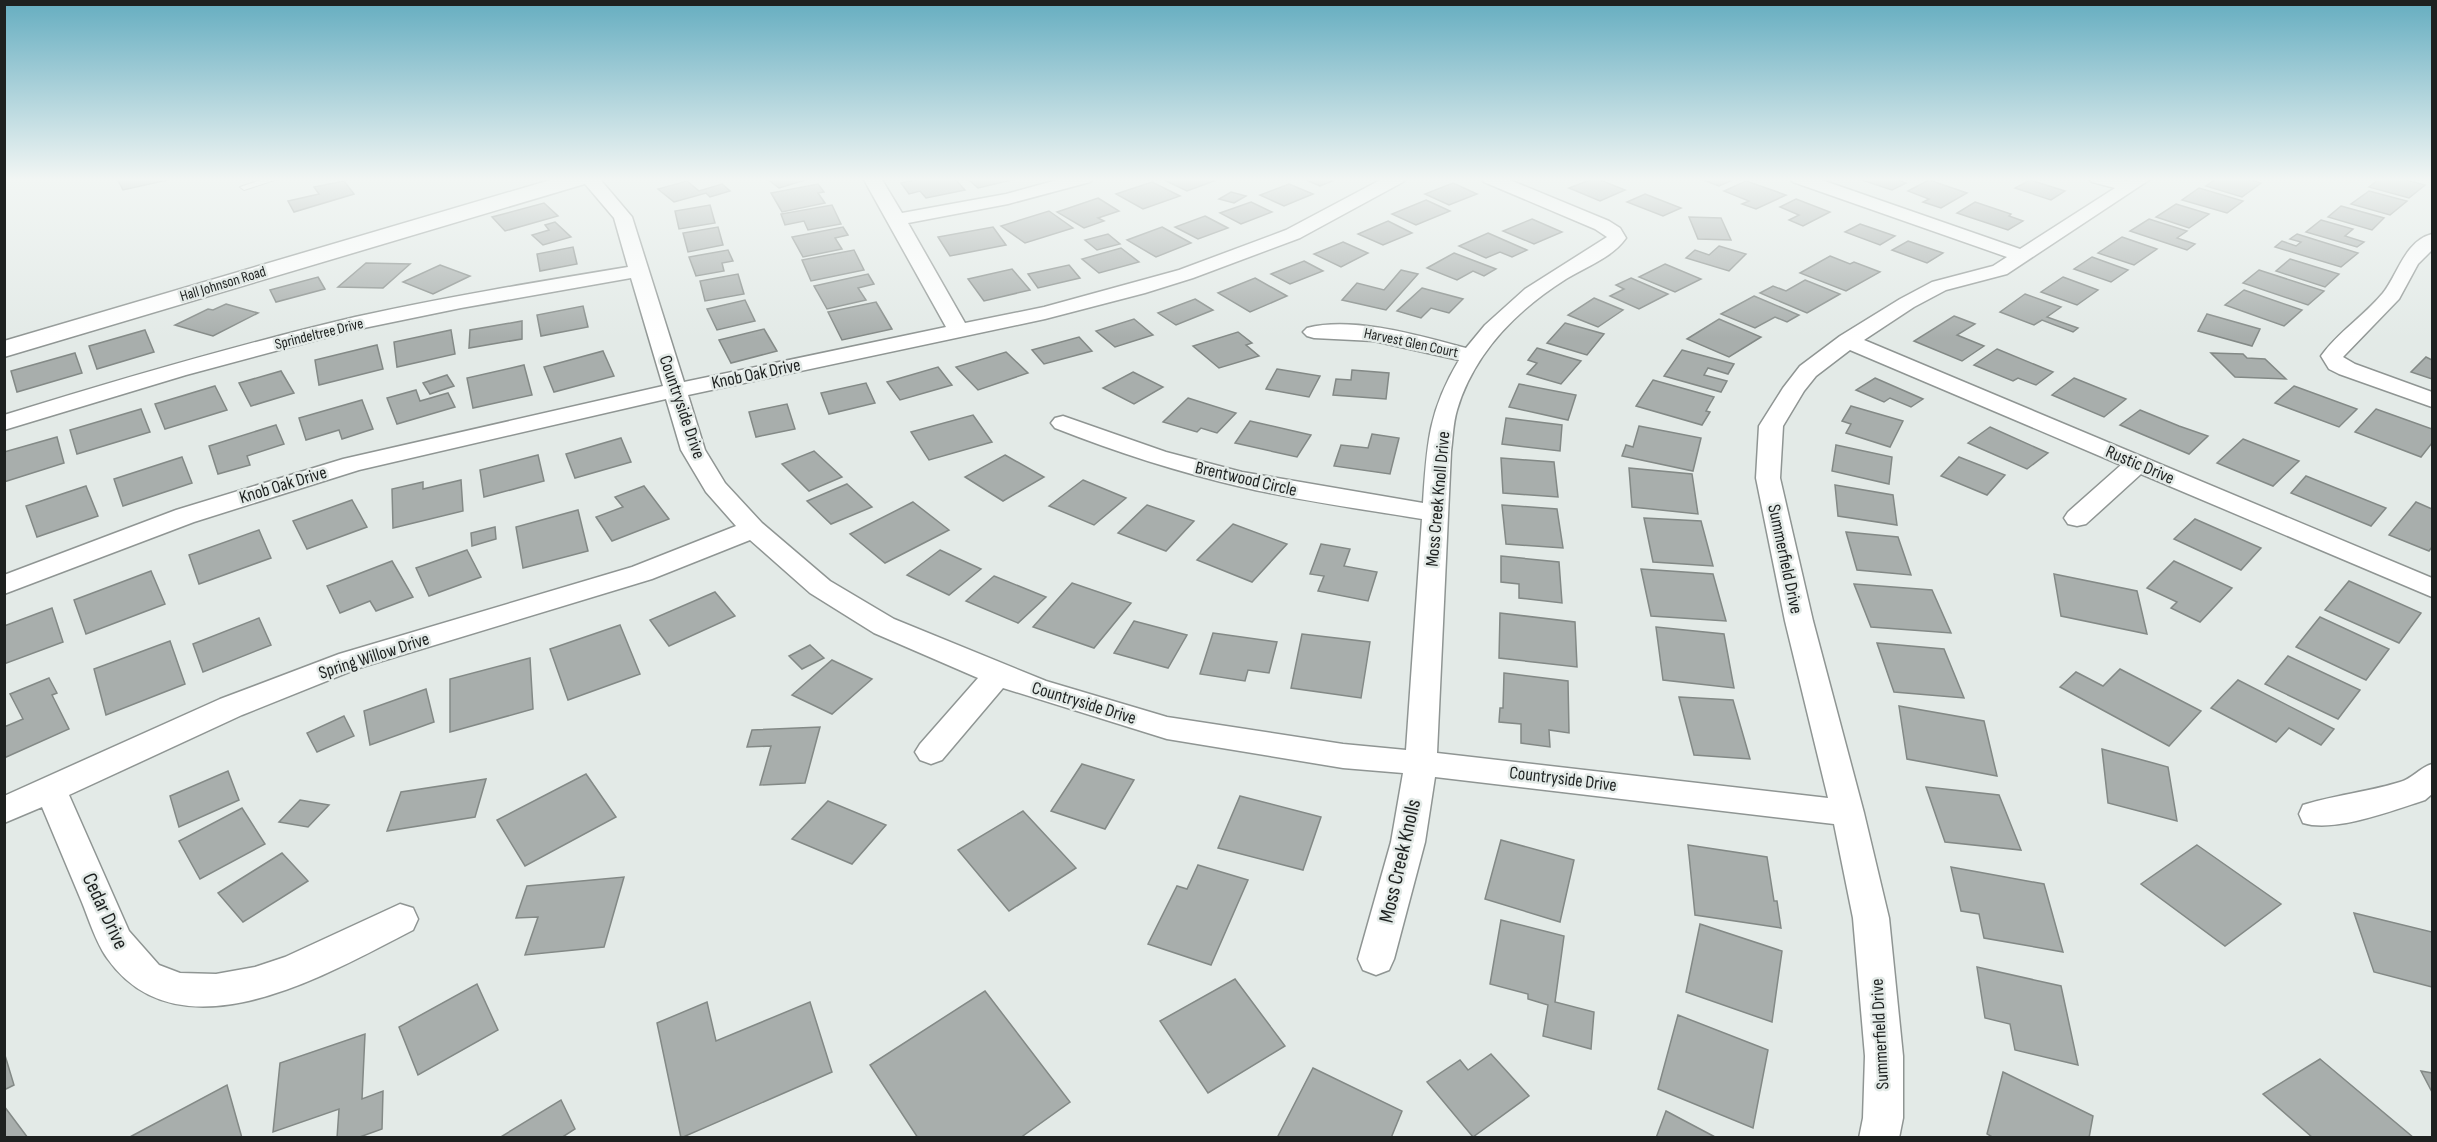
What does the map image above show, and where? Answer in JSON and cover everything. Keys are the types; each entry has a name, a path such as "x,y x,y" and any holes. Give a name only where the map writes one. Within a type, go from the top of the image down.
{"main road":[{"name":"Hall Johnson Road","path":"4,336 360,231"},
{"name":"Hall Johnson Road","path":"4,349 400,231"}],"street":[{"name":"Countryside Drive","path":"627,231 693,450 715,487 753,529 820,587 875,620 998,675 1036,689 1167,728 1343,756 1848,813"},
{"path":"903,231 958,331"},
{"name":"Knob Oak Drive","path":"4,585 185,516 300,479 568,413 1045,313 1186,274 1298,231"},
{"name":"Moss Creek Knoll Drive","path":"1421,763 1439,451 1447,407 1472,356 1494,325 1528,295 1615,240 1617,238 1612,231"},
{"path":"1952,231 2023,256"},
{"name":"Summerfield Drive","path":"1879,1137 1883,1118 1883,1045 1871,918 1848,813 1799,621 1768,478 1771,426 1794,388 1808,371 1848,341 1906,303 1938,286 2000,270 2061,231"},
{"path":"2433,240 2410,261 2392,295 2332,356 2337,364 2347,369 2433,400"},
{"name":"Sprindeltree Drive","path":"4,423 207,362 356,324 489,296 640,271"},
{"name":"Harvest Glen Court","path":"1314,332 1372,333 1472,356"},
{"name":"Rustic Drive","path":"1848,341 2433,588"},
{"name":"Brentwood Circle","path":"1063,423 1121,446 1216,474 1435,513"},
{"path":"2077,518 2137,464"},
{"name":"Spring Willow Drive","path":"4,810 231,707 349,661 642,573 753,529"},
{"path":"931,752 998,675"},
{"name":"Moss Creek Knolls","path":"1376,959 1408,842 1421,763"},
{"path":"2315,814 2353,808 2414,791 2433,776"},
{"name":"Cedar Drive","path":"50,789 120,948 139,971 165,987 189,992 257,984 305,966 400,919"}],"building":[{"path":"545,231 565,231 571,237 543,245 532,235"},
{"path":"719,231 723,245 688,252 683,233"},
{"path":"821,231 846,231 848,235 835,238 842,249 803,257 792,237"},
{"path":"969,231 996,231 1006,245 950,256 938,237"},
{"path":"1008,231 1062,231 1025,243"},
{"path":"1150,231 1170,231 1191,243 1156,257 1127,240"},
{"path":"1183,231 1219,231 1198,239"},
{"path":"1364,231 1412,233 1383,245 1358,234"},
{"path":"1504,231 1562,232 1534,244"},
{"path":"1695,231 1727,231 1731,240 1698,239"},
{"path":"1881,231 1895,236 1880,245 1845,232"},
{"path":"2131,231 2187,231 2177,238 2195,244 2187,250"},
{"path":"2350,231 2345,236 2364,242 2357,247 2306,232"},
{"path":"1488,233 1527,250 1512,257 1500,252 1486,258 1459,246"},
{"path":"1108,234 1120,244 1097,250 1085,240"},
{"path":"2297,234 2358,253 2341,267 2275,247 2282,241 2296,246 2301,242 2290,239"},
{"path":"2122,237 2157,249 2134,265 2098,253"},
{"path":"1908,241 1943,253 1927,263 1892,250"},
{"path":"1343,242 1368,253 1341,267 1314,254"},
{"path":"1719,246 1746,254 1729,271 1686,258 1695,250 1709,255"},
{"path":"573,247 577,264 540,271 537,254"},
{"path":"1121,248 1139,262 1099,273 1082,259"},
{"path":"728,250 733,261 722,263 724,271 696,276 689,257"},
{"path":"854,250 864,270 811,281 802,260"},
{"path":"1454,253 1496,269 1484,276 1473,271 1457,280 1427,268"},
{"path":"1830,256 1880,272 1846,291 1800,273"},
{"path":"2092,257 2128,270 2111,282 2074,269"},
{"path":"2290,259 2339,274 2325,287 2276,271"},
{"path":"1304,261 1323,271 1290,284 1271,274"},
{"path":"366,263 410,264 383,288 338,287"},
{"path":"1665,264 1701,279 1675,292 1639,277"},
{"path":"440,265 470,276 433,294 403,282"},
{"path":"1069,265 1080,278 1038,288 1028,274"},
{"path":"1012,269 1030,290 984,301 968,279"},
{"path":"1401,270 1418,274 1386,310 1342,300 1357,283 1384,290"},
{"path":"2259,270 2324,291 2308,305 2243,283"},
{"path":"738,274 744,294 705,301 700,281"},
{"path":"868,274 874,284 858,288 866,300 827,309 814,286"},
{"path":"318,277 325,289 276,302 270,290"},
{"path":"2063,277 2098,290 2077,305 2041,292"},
{"path":"1255,278 1287,296 1250,312 1218,293"},
{"path":"1631,278 1668,294 1639,309 1610,296 1624,289 1616,285"},
{"path":"1805,280 1840,294 1807,313 1760,293 1773,286 1786,291"},
{"path":"1422,288 1463,299 1449,313 1431,308 1421,318 1397,311"},
{"path":"2244,290 2302,310 2284,326 2225,305"},
{"path":"2025,294 2061,307 2047,317 2078,328 2073,332 2042,320 2034,325 2000,312"},
{"path":"1754,296 1799,315 1787,322 1775,317 1755,328 1721,314"},
{"path":"1594,298 1623,310 1598,327 1568,315"},
{"path":"1195,299 1213,310 1176,325 1158,313"},
{"path":"745,300 755,321 717,330 707,309"},
{"path":"876,302 892,329 842,340 828,312"},
{"path":"226,304 258,313 213,336 175,325 208,309 213,310"},
{"path":"583,306 588,327 541,336 537,315"},
{"path":"2207,314 2260,329 2252,346 2198,331"},
{"path":"1954,316 1975,324 1957,335 1984,346 1962,361 1914,341"},
{"path":"1134,319 1153,335 1115,347 1096,331"},
{"path":"1719,319 1761,337 1729,357 1687,339"},
{"path":"522,321 522,339 469,348 470,330"},
{"path":"1565,323 1604,334 1587,355 1547,343"},
{"path":"764,329 777,351 731,363 719,340"},
{"path":"145,330 154,352 97,369 89,346"},
{"path":"451,330 455,354 397,367 394,342"},
{"path":"1238,332 1252,343 1246,345 1259,356 1219,368 1193,346"},
{"path":"1079,337 1092,351 1044,364 1032,350"},
{"path":"377,345 383,369 319,385 315,360"},
{"path":"1537,348 1581,361 1561,384 1527,374 1537,363 1528,360"},
{"path":"1997,349 2053,372 2036,385 2018,378 2013,381 1974,365"},
{"path":"1682,350 1734,364 1728,374 1708,368 1704,375 1727,381 1721,392 1664,376"},
{"path":"603,351 614,376 554,392 544,367"},
{"path":"1006,352 1028,373 978,390 956,367"},
{"path":"75,353 82,373 17,392 11,371"},
{"path":"2211,353 2243,354 2247,358 2265,359 2286,379 2235,377"},
{"path":"2426,357 2432,360 2432,379 2411,372"},
{"path":"524,365 532,395 473,408 467,378"},
{"path":"938,367 952,385 900,400 887,382"},
{"path":"1277,369 1320,376 1309,397 1266,389"},
{"path":"1352,370 1389,373 1386,399 1333,395 1336,379 1351,380"},
{"path":"281,371 294,393 251,406 239,383"},
{"path":"1133,372 1163,387 1134,404 1103,388"},
{"path":"447,375 454,386 430,394 423,383"},
{"path":"1875,378 1923,399 1911,407 1890,398 1884,402 1856,390"},
{"path":"2074,378 2126,399 2104,417 2052,395"},
{"path":"1653,380 1714,397 1706,411 1710,412 1702,425 1636,406"},
{"path":"866,383 875,403 829,414 821,393"},
{"path":"1519,384 1576,395 1568,420 1509,407"},
{"path":"215,386 227,410 165,429 155,404"},
{"path":"2294,386 2357,409 2339,427 2275,403"},
{"path":"416,390 420,401 448,393 455,407 397,424 387,398"},
{"path":"1188,398 1236,413 1217,433 1201,428 1197,432 1163,422"},
{"path":"362,400 373,429 342,439 339,430 306,440 299,418"},
{"path":"787,404 795,429 756,437 749,412"},
{"path":"1851,406 1903,421 1890,447 1846,433 1851,424 1842,421"},
{"path":"141,409 150,432 77,454 70,430"},
{"path":"2376,409 2432,429 2432,443 2421,457 2355,432"},
{"path":"2140,410 2208,436 2189,454 2120,425"},
{"path":"973,415 992,442 929,460 911,432"},
{"path":"1506,418 1562,425 1560,451 1502,444"},
{"path":"1250,421 1311,435 1297,457 1235,443"},
{"path":"276,425 284,444 247,456 250,465 218,474 209,446"},
{"path":"1639,426 1701,438 1693,471 1622,456 1626,445 1633,447"},
{"path":"1990,427 2048,453 2027,469 1968,443"},
{"path":"1372,434 1399,438 1390,474 1334,466 1341,445 1368,448"},
{"path":"57,437 64,463 4,482 4,452"},
{"path":"621,438 631,462 575,478 566,454"},
{"path":"2243,439 2299,461 2273,486 2217,463"},
{"path":"1836,445 1892,457 1889,484 1832,471"},
{"path":"814,451 842,477 809,491 782,464"},
{"path":"538,455 544,481 484,497 480,470"},
{"path":"1005,455 1044,477 1003,501 965,477"},
{"path":"182,457 192,483 123,506 114,479"},
{"path":"1959,457 2005,475 1987,495 1941,476"},
{"path":"1501,458 1554,462 1558,497 1503,493"},
{"path":"1629,468 1692,474 1698,514 1632,507"},
{"path":"2306,476 2386,508 2371,526 2291,493"},
{"path":"461,480 463,511 393,528 392,489 423,482 423,489"},
{"path":"1083,480 1126,498 1094,525 1049,506"},
{"path":"847,484 872,507 831,524 807,501"},
{"path":"1835,485 1893,495 1897,525 1838,516"},
{"path":"86,486 98,516 37,537 26,506"},
{"path":"644,486 669,519 612,541 596,517 623,507 615,497"},
{"path":"352,500 367,527 307,549 293,521"},
{"path":"913,502 949,530 885,563 850,534"},
{"path":"2416,502 2432,509 2432,547 2429,551 2389,535"},
{"path":"1147,505 1194,521 1166,551 1118,533"},
{"path":"1502,505 1557,509 1563,548 1506,544"},
{"path":"578,510 588,551 523,568 516,527"},
{"path":"1644,518 1701,521 1713,566 1653,562"},
{"path":"2195,519 2261,548 2241,570 2174,539"},
{"path":"1233,524 1287,544 1252,582 1197,560"},
{"path":"495,527 496,539 472,546 471,533"},
{"path":"259,530 271,558 199,584 189,555"},
{"path":"1846,532 1898,537 1911,575 1857,570"},
{"path":"1321,544 1350,549 1344,566 1377,572 1368,601 1318,591 1324,576 1310,574"},
{"path":"467,550 481,577 429,596 416,568"},
{"path":"940,550 981,569 949,595 907,575"},
{"path":"1501,556 1559,562 1562,603 1519,598 1519,584 1501,582"},
{"path":"392,561 413,597 376,611 370,601 340,613 327,586"},
{"path":"2174,561 2232,588 2200,622 2171,608 2177,602 2147,588"},
{"path":"1641,569 1713,574 1726,621 1651,616"},
{"path":"151,571 165,604 86,634 74,600"},
{"path":"2054,574 2137,591 2147,634 2061,616"},
{"path":"994,576 1046,597 1018,623 966,601"},
{"path":"2349,581 2421,613 2399,643 2325,610"},
{"path":"1072,583 1131,603 1094,648 1033,627"},
{"path":"1854,584 1932,590 1951,633 1871,627"},
{"path":"715,592 735,616 669,646 650,620"},
{"path":"52,608 63,642 4,664 4,626"},
{"path":"1500,613 1575,622 1577,667 1499,658"},
{"path":"2320,617 2389,649 2366,680 2296,647"},
{"path":"259,618 271,645 203,672 193,644"},
{"path":"1134,621 1187,635 1168,668 1114,653"},
{"path":"620,625 640,674 568,700 550,649"},
{"path":"1656,627 1724,634 1734,688 1663,680"},
{"path":"1213,633 1277,642 1269,673 1248,670 1245,681 1200,674"},
{"path":"1302,634 1370,642 1361,698 1291,688"},
{"path":"170,641 185,684 106,715 94,669"},
{"path":"1877,643 1944,649 1964,698 1894,692"},
{"path":"810,645 824,658 802,669 789,656"},
{"path":"2288,656 2360,690 2338,719 2265,684"},
{"path":"530,658 533,709 450,732 450,679"},
{"path":"832,660 872,679 832,714 792,695"},
{"path":"2120,669 2201,711 2169,746 2060,687 2076,672 2103,686"},
{"path":"1504,673 1568,681 1569,733 1549,730 1550,747 1521,743 1521,724 1499,722 1500,708 1503,708"},
{"path":"49,678 57,693 52,695 69,729 4,758 4,727 23,719 10,694"},
{"path":"2238,680 2334,729 2321,745 2289,728 2276,742 2211,708"},
{"path":"426,689 434,722 370,745 364,711"},
{"path":"1679,697 1733,700 1750,759 1694,755"},
{"path":"1899,706 1984,721 1997,776 1907,759"},
{"path":"344,716 354,736 317,752 307,733"},
{"path":"820,727 805,783 760,785 771,746 747,747 752,730"},
{"path":"2102,749 2168,767 2177,821 2108,803"},
{"path":"1082,764 1134,780 1105,829 1051,811"},
{"path":"228,771 239,800 179,827 170,796"},
{"path":"586,774 616,817 525,866 497,820"},
{"path":"486,779 475,817 387,831 401,792"},
{"path":"1926,787 1999,795 2021,850 1945,842"},
{"path":"1240,796 1321,817 1303,870 1218,848"},
{"path":"300,800 329,805 308,827 279,822"},
{"path":"828,801 886,825 852,864 792,839"},
{"path":"242,808 265,844 200,879 179,841"},
{"path":"1023,811 1076,868 1009,911 958,850"},
{"path":"1501,840 1574,860 1560,922 1485,899"},
{"path":"1688,845 1767,857 1781,928 1695,915"},
{"path":"2197,845 2281,904 2225,946 2141,884"},
{"path":"282,853 308,881 243,922 218,893"},
{"path":"1198,865 1248,880 1211,965 1148,944 1177,886 1187,889"},
{"path":"1951,867 2044,884 2063,952 1984,938 1979,914 1961,911"},
{"path":"624,877 604,947 525,955 538,917 516,918 527,886"},
{"path":"2354,913 2432,932 2432,987 2374,972"},
{"path":"1501,920 1564,936 1555,1002 1594,1012 1591,1049 1543,1036 1548,1005 1528,999 1528,994 1490,984"},
{"path":"1700,924 1782,951 1772,1022 1686,992"},
{"path":"1977,967 2061,986 2078,1065 2015,1050 2010,1024 1985,1018"},
{"path":"1235,979 1285,1046 1208,1093 1160,1021"},
{"path":"477,984 498,1030 418,1075 399,1027"},
{"path":"985,991 1070,1102 1020,1138 918,1138 870,1065"},
{"path":"707,1002 716,1041 810,1002 832,1072 681,1138 657,1023"},
{"path":"1678,1015 1768,1050 1753,1128 1658,1089"},
{"path":"365,1034 362,1099 383,1091 382,1129 357,1138 337,1138 339,1109 273,1132 280,1063"},
{"path":"4,1052 14,1085 4,1090"},
{"path":"1491,1054 1529,1096 1473,1137 1427,1082 1460,1060 1468,1070"},
{"path":"2320,1059 2414,1138 2313,1138 2263,1094"},
{"path":"1313,1068 1402,1111 1391,1138 1277,1138"},
{"path":"2421,1071 2432,1073 2432,1092"},
{"path":"2003,1072 2093,1116 2089,1138 1994,1138 1987,1134"},
{"path":"227,1085 242,1138 128,1138"},
{"path":"561,1100 575,1129 561,1138 499,1138"},
{"path":"4,1106 28,1138 4,1138"},
{"path":"1666,1111 1717,1138 1656,1138"}]}
